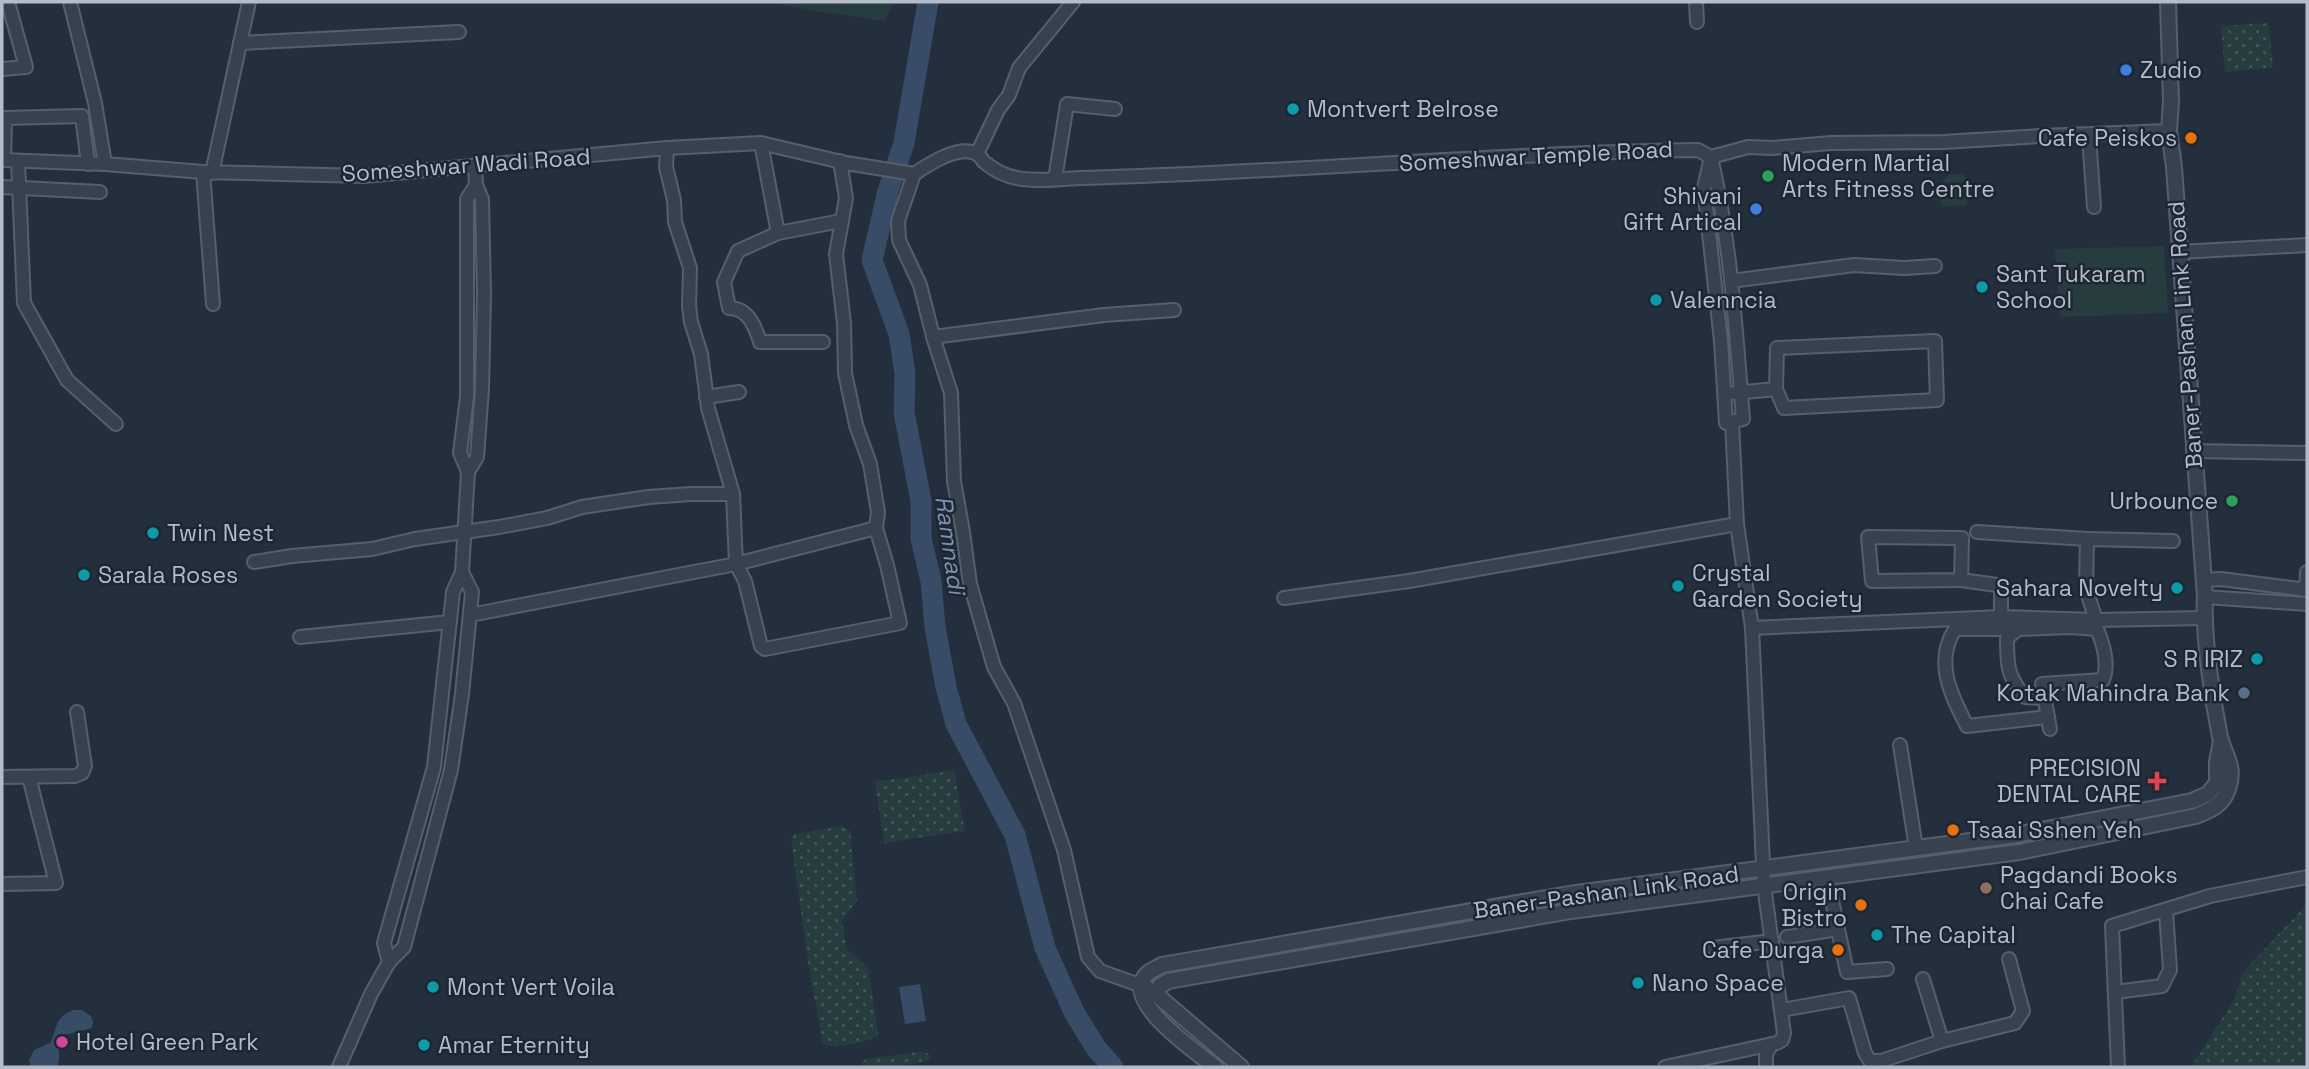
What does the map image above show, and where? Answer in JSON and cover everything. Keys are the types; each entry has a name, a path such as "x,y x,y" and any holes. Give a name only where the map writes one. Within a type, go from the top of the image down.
{"street":[{"path":"2,69 26,67 8,2"},
{"path":"70,2 95,103 105,164"},
{"path":"213,304 207,173 249,2"},
{"path":"778,233 761,143 843,162 914,174 949,155 977,153 998,110 1009,95 1019,68 1073,2"},
{"path":"1696,2 1697,22"},
{"name":"Baner-Pashan Link Road","path":"1156,992 1168,981 1571,911 2019,852 2196,816 2219,805 2230,786 2231,762 2221,739 2204,618 2204,580 2190,381 2169,131 2171,101 2168,2"},
{"path":"240,43 459,32"},
{"path":"1055,179 1067,104 1115,109"},
{"path":"88,164 82,116 5,118 8,160 19,188 24,303 67,380 116,424"},
{"name":"Someshwar Temple Road","path":"977,153 996,171 1007,175 1055,179 1602,151 1698,150 1711,157 1748,148 2169,131"},
{"path":"2089,135 2094,208"},
{"name":"Someshwar Wadi Road","path":"8,160 105,164 207,173 364,176 667,148 761,143"},
{"path":"667,148 666,167 674,200 675,222 690,268 689,306 701,354 706,397 733,494 736,564 745,581 761,646 765,649 900,623 876,528 878,512 870,464 856,425 845,373 844,323 836,254 845,198 843,162"},
{"path":"1711,157 1731,281 1741,392 1742,419 1726,423 1721,341 1704,188 1711,157"},
{"path":"389,962 384,943 435,768 453,592 462,572 468,472 477,457 484,294 482,199 476,185 475,165"},
{"path":"914,174 898,221 899,240 920,285 951,393 954,481 970,584 993,667 1014,703 1060,837 1088,957 1100,971 1141,984 1156,992 1165,1003 1241,1067"},
{"path":"2,187 100,192"},
{"path":"823,341 760,342 750,319 736,308 729,308 724,282 738,251 778,233 841,221"},
{"path":"2179,252 2307,245"},
{"path":"1731,281 1854,265 1904,268 1935,266"},
{"path":"933,337 1104,315 1174,310"},
{"path":"1935,341 1937,400 1784,408 1776,389 1777,348 1935,341"},
{"path":"1723,394 1776,389"},
{"path":"706,397 739,392"},
{"path":"1665,1067 1782,1040 1782,1010 1764,885 1752,628 1737,524 1732,422"},
{"path":"2193,451 2307,453"},
{"path":"254,562 372,549 415,539 547,518 582,507 649,497 733,494"},
{"path":"1284,598 1409,581 1737,524"},
{"path":"470,615 736,564 876,528"},
{"path":"1977,532 2173,541"},
{"path":"1961,580 1962,538 1868,537 1872,581 1961,580 1997,584 2001,590 2001,617"},
{"path":"2087,539 2086,589 2096,620"},
{"path":"339,1067 371,994 389,962 404,947 450,769 462,694 472,592 462,572"},
{"path":"2204,580 2221,579 2306,590 2307,572"},
{"path":"2205,597 2307,604"},
{"path":"1752,628 2001,617 2096,620 2204,618"},
{"path":"300,637 450,622"},
{"path":"1955,629 2097,629 2102,641 2106,672 2103,680 2042,684 2044,698 2049,723 1967,726 1951,695 1946,659 1947,642 1955,629"},
{"path":"2018,629 2007,638 2007,659 2012,682 2025,697 2044,698"},
{"path":"2,777 75,776 82,773 85,766 77,712"},
{"name":"Baner-Pashan Link Road","path":"1141,984 1147,974 1162,965 1569,894 2016,835 2192,800 2208,794 2217,783 2221,739"},
{"path":"1900,745 1916,848"},
{"path":"2,884 56,883 29,777"},
{"path":"2192,800 2196,816"},
{"path":"1827,877 1847,972 1887,969"},
{"path":"2118,1067 2112,926 2210,896 2307,877"},
{"path":"2115,992 2162,986 2170,970 2166,911"},
{"path":"1787,937 1838,929"},
{"path":"1713,948 1772,941"},
{"path":"1782,1010 1849,998 1865,1054 1870,1060 1881,1061 1942,1041 2015,1023 2023,1011 2010,959"},
{"path":"1923,979 1942,1041"},
{"path":"1141,984 1144,1002 1152,1014 1215,1067"},
{"path":"1766,1067 1766,1054 1772,1044"}],"green space":[{"path":"769,2 895,2 884,21"},
{"path":"2269,23 2273,68 2225,72 2221,26"},
{"path":"1965,173 1967,205 1942,207 1939,185 1949,175"},
{"path":"2164,246 2168,313 2060,317 2055,249"},
{"path":"954,770 965,831 884,843 875,782"},
{"path":"841,826 850,831 857,900 842,922 847,949 868,967 878,1034 860,1043 836,1046 823,1044 808,962 791,839 794,834"},
{"path":"2307,904 2307,1067 2191,1067 2232,1003 2240,978 2246,969"},
{"path":"920,1052 930,1056 929,1061 894,1067 861,1066 862,1061 867,1059"}],"water":[{"path":"920,984 926,1021 905,1024 899,987"},
{"path":"73,1010 82,1010 91,1016 92,1028 64,1035 57,1067 31,1067 29,1060 34,1050 50,1043 59,1020"}],"waterway":[{"name":"Ramnadi","path":"928,2 904,143 888,191 872,260 899,334 905,373 904,412 921,501 921,538 931,581 935,627 956,724 1015,835 1045,948 1074,1012 1096,1048 1113,1067"}],"place":[{"name":"Zudio","path":"2126,70"},
{"name":"Montvert Belrose","path":"1293,109"},
{"name":"Cafe Peiskos","path":"2191,138"},
{"name":"Modern Martial Arts Fitness Centre","path":"1768,176"},
{"name":"Shivani Gift Artical","path":"1756,209"},
{"name":"Sant Tukaram School","path":"1982,287"},
{"name":"Valenncia","path":"1656,300"},
{"name":"Urbounce","path":"2232,501"},
{"name":"Twin Nest","path":"153,533"},
{"name":"Sarala Roses","path":"84,575"},
{"name":"Crystal Garden Society","path":"1678,586"},
{"name":"Sahara Novelty","path":"2177,588"},
{"name":"S R IRIZ","path":"2257,659"},
{"name":"Kotak Mahindra Bank","path":"2244,693"},
{"name":"PRECISION DENTAL CARE","path":"2157,781"},
{"name":"Tsaai Sshen Yeh","path":"1953,830"},
{"name":"Pagdandi Books Chai Cafe","path":"1986,888"},
{"name":"Origin Bistro","path":"1861,905"},
{"name":"The Capital","path":"1877,935"},
{"name":"Cafe Durga","path":"1838,950"},
{"name":"Nano Space","path":"1638,983"},
{"name":"Mont Vert Voila","path":"433,987"},
{"name":"Hotel Green Park","path":"62,1042"},
{"name":"Amar Eternity","path":"424,1045"}]}
